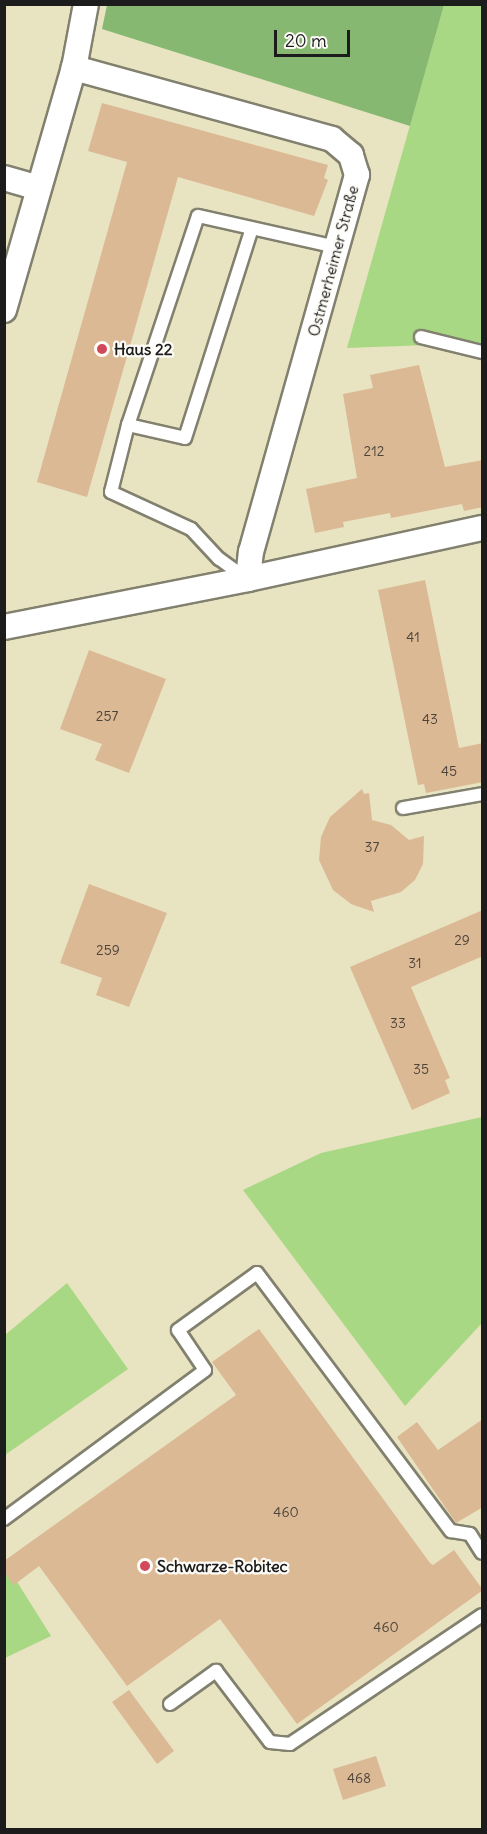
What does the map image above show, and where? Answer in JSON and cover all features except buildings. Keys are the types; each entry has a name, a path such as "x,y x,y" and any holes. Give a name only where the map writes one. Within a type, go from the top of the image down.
{"street":[{"path":"4,310 74,68 86,4"},
{"name":"Ostmerheimer Straße","path":"74,68 332,139 351,154 357,175 251,552 248,579"},
{"path":"4,178 38,188"},
{"path":"4,627 248,579 483,528"}],"lane":[{"path":"248,579 219,560 191,529 111,492 128,425 198,216 337,247"},
{"path":"128,425 185,438 252,228"},
{"path":"421,337 483,352"},
{"path":"403,808 483,794"},
{"path":"4,1519 205,1370 178,1330 257,1273 451,1531 470,1534 483,1553"},
{"path":"170,1704 216,1671 270,1742 290,1744 483,1615"}],"green space":[{"path":"107,4 444,5 410,126 102,29"},
{"path":"444,5 482,5 482,343 347,348"},
{"path":"482,1117 482,1323 405,1406 243,1190 321,1153"},
{"path":"67,1283 128,1369 5,1455 5,1335"},
{"path":"4,1561 51,1636 5,1658 4,1658"}],"place":[{"name":"Haus 22","path":"102,349"},
{"name":"Schwarze-Robitec","path":"145,1566"}]}
